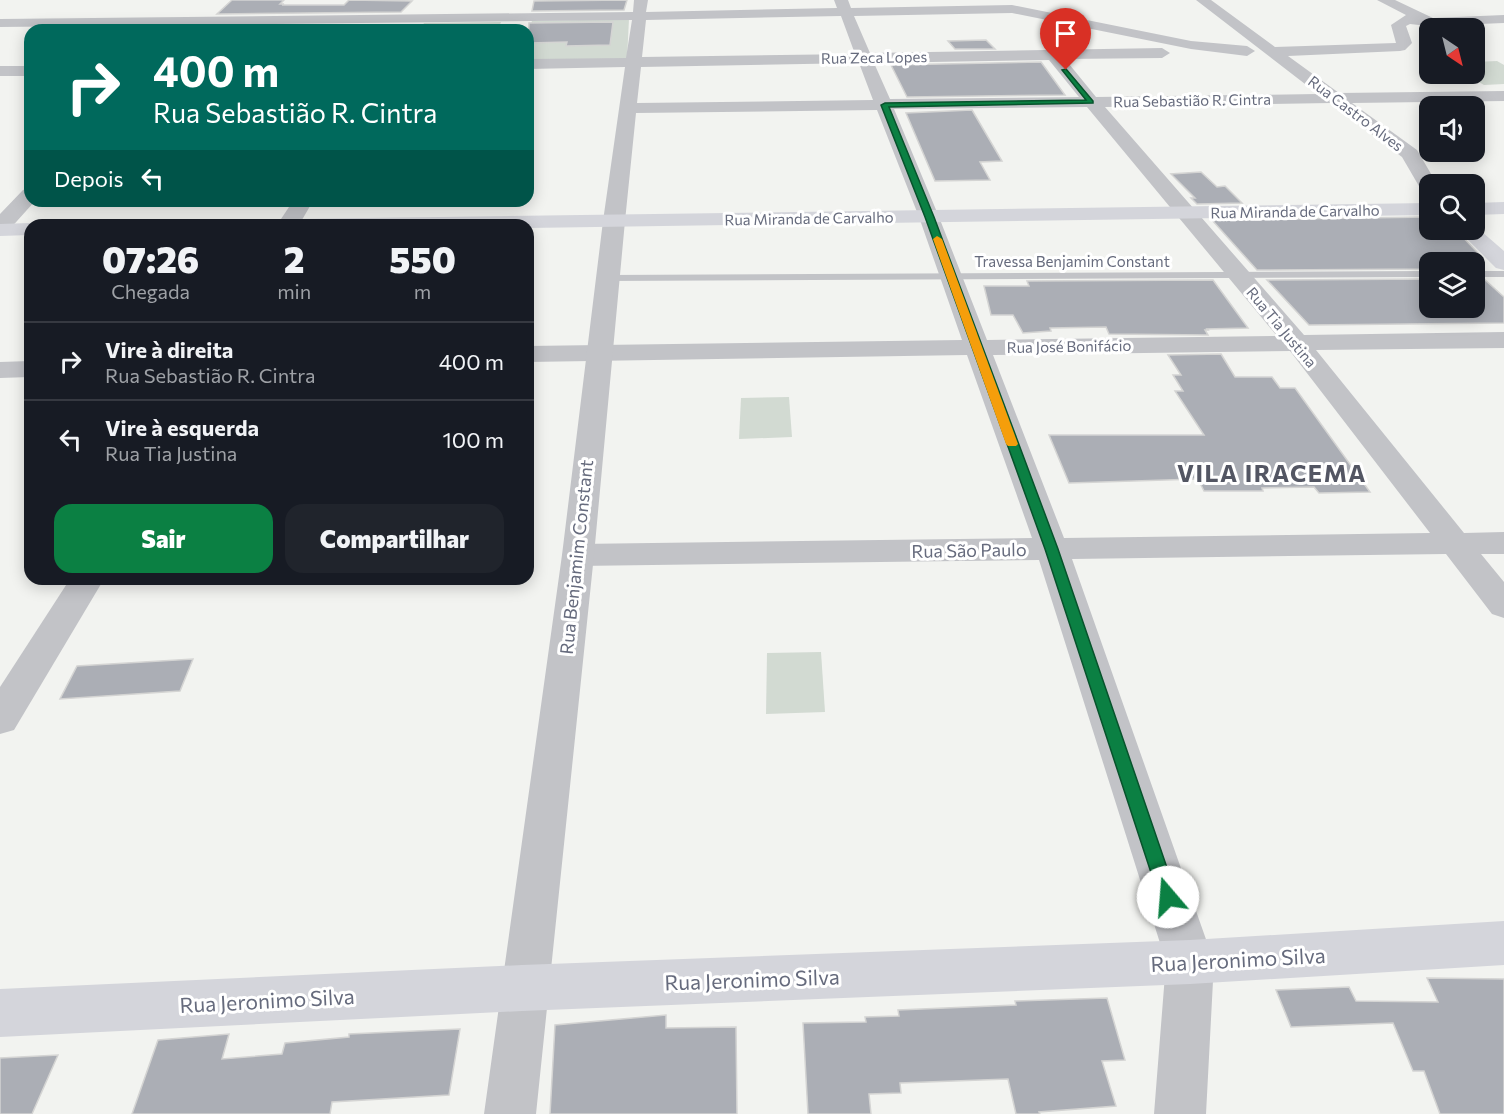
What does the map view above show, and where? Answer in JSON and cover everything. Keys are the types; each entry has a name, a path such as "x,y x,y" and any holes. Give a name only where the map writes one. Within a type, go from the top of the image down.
{"main road":[{"path":"1485,209 1504,208"},
{"name":"Rua Miranda de Carvalho","path":"534,222 1419,209"},
{"path":"0,228 24,229"},
{"path":"1480,240 1504,262"},
{"name":"Rua Jeronimo Silva","path":"0,1013 522,988 1190,962 1504,943"}],"street":[{"path":"412,24 426,0"},
{"name":"Rua Castro Alves","path":"1203,0 1264,54 1300,70 1410,154 1421,174"},
{"path":"517,24 640,8 1008,4 1220,52 1264,54 1400,47 1405,43 1403,20 1384,0"},
{"path":"843,6 929,217 1052,549 1190,962 1180,1114"},
{"path":"193,24 209,7"},
{"name":"Rua Benjamim Constant","path":"510,1114 522,988 578,555 597,352 640,8"},
{"path":"1403,20 1419,19"},
{"path":"1485,20 1504,19"},
{"path":"1403,20 1419,21"},
{"path":"0,23 64,24"},
{"path":"1191,45 1264,54"},
{"name":"Rua Zeca Lopes","path":"534,64 1220,52"},
{"name":"Rua Tia Justina","path":"1053,55 1184,213 1298,344 1504,606"},
{"path":"0,71 24,71"},
{"name":"Rua Sebastião R. Cintra","path":"627,108 1504,96"},
{"path":"0,228 24,201"},
{"name":"Rua José Bonifácio","path":"534,354 1504,340"},
{"path":"0,370 24,369"},
{"name":"Rua São Paulo","path":"578,555 1504,543"},
{"path":"0,719 83,585"}],"lane":[{"name":"Travessa Benjamim Constant","path":"606,278 1419,274"},
{"path":"1485,274 1504,274"}],"shaded area":[{"path":"629,19 627,59 534,60 534,24 531,24 532,21"},
{"path":"501,22 500,24 424,23"},
{"path":"1497,61 1504,65 1504,84 1484,85 1482,84 1485,84 1485,62"},
{"path":"789,397 792,437 739,439 741,398"},
{"path":"821,652 825,712 766,714 767,653"}],"building":[{"path":"232,0 284,0 280,4 284,4 282,5 344,5 349,0 412,1 401,12 217,14"},
{"path":"627,0 624,10 532,11 534,1"},
{"path":"613,22 610,45 566,46 567,42 534,43 534,24 529,23"},
{"path":"986,40 995,49 955,49 948,41"},
{"path":"1041,62 1065,95 907,97 891,65"},
{"path":"972,110 1002,161 980,162 990,180 935,181 906,113"},
{"path":"1201,172 1217,187 1225,186 1242,203 1197,204 1191,198 1195,198 1171,174"},
{"path":"1419,217 1419,240 1466,240 1477,252 1419,252 1419,269 1257,270 1212,220"},
{"path":"1419,279 1419,318 1485,318 1485,280 1504,297 1504,323 1309,325 1267,280"},
{"path":"1213,280 1248,328 1207,329 1205,330 1208,335 1109,334 1106,327 1050,328 1051,331 1023,333 1013,315 991,315 984,286 1029,286 1027,281"},
{"path":"1221,354 1235,377 1272,377 1280,388 1295,388 1370,492 1319,493 1314,487 1262,488 1263,491 1204,491 1198,479 1069,483 1049,435 1204,435 1175,391 1183,391 1173,375 1181,375 1168,355"},
{"path":"193,659 180,691 60,699 77,666"},
{"path":"1427,978 1504,979 1504,1114 1440,1114 1424,1071 1413,1071 1393,1023 1291,1027 1276,990 1349,987 1356,1001 1438,1002"},
{"path":"1107,998 1125,1060 1102,1061 1116,1106 1039,1112 1040,1114 1016,1114 1008,1079 900,1083 901,1093 869,1094 871,1114 808,1114 803,1023 866,1022 865,1017 899,1016 898,1010 1016,1005 1015,1001"},
{"path":"666,1015 666,1028 736,1027 737,1114 550,1114 555,1025"},
{"path":"460,1029 449,1095 332,1102 330,1114 132,1114 158,1040 229,1034 222,1059 282,1054 285,1043 349,1037 349,1034"},
{"path":"58,1055 32,1114 0,1114 0,1058"}],"slow traffic":[{"path":"937,239 1012,444"}],"district":[{"name":"VILA IRACEMA","path":"1272,472"}],"route":[{"path":"1066,70 1091,102 885,105 1052,549 1168,897"}]}
